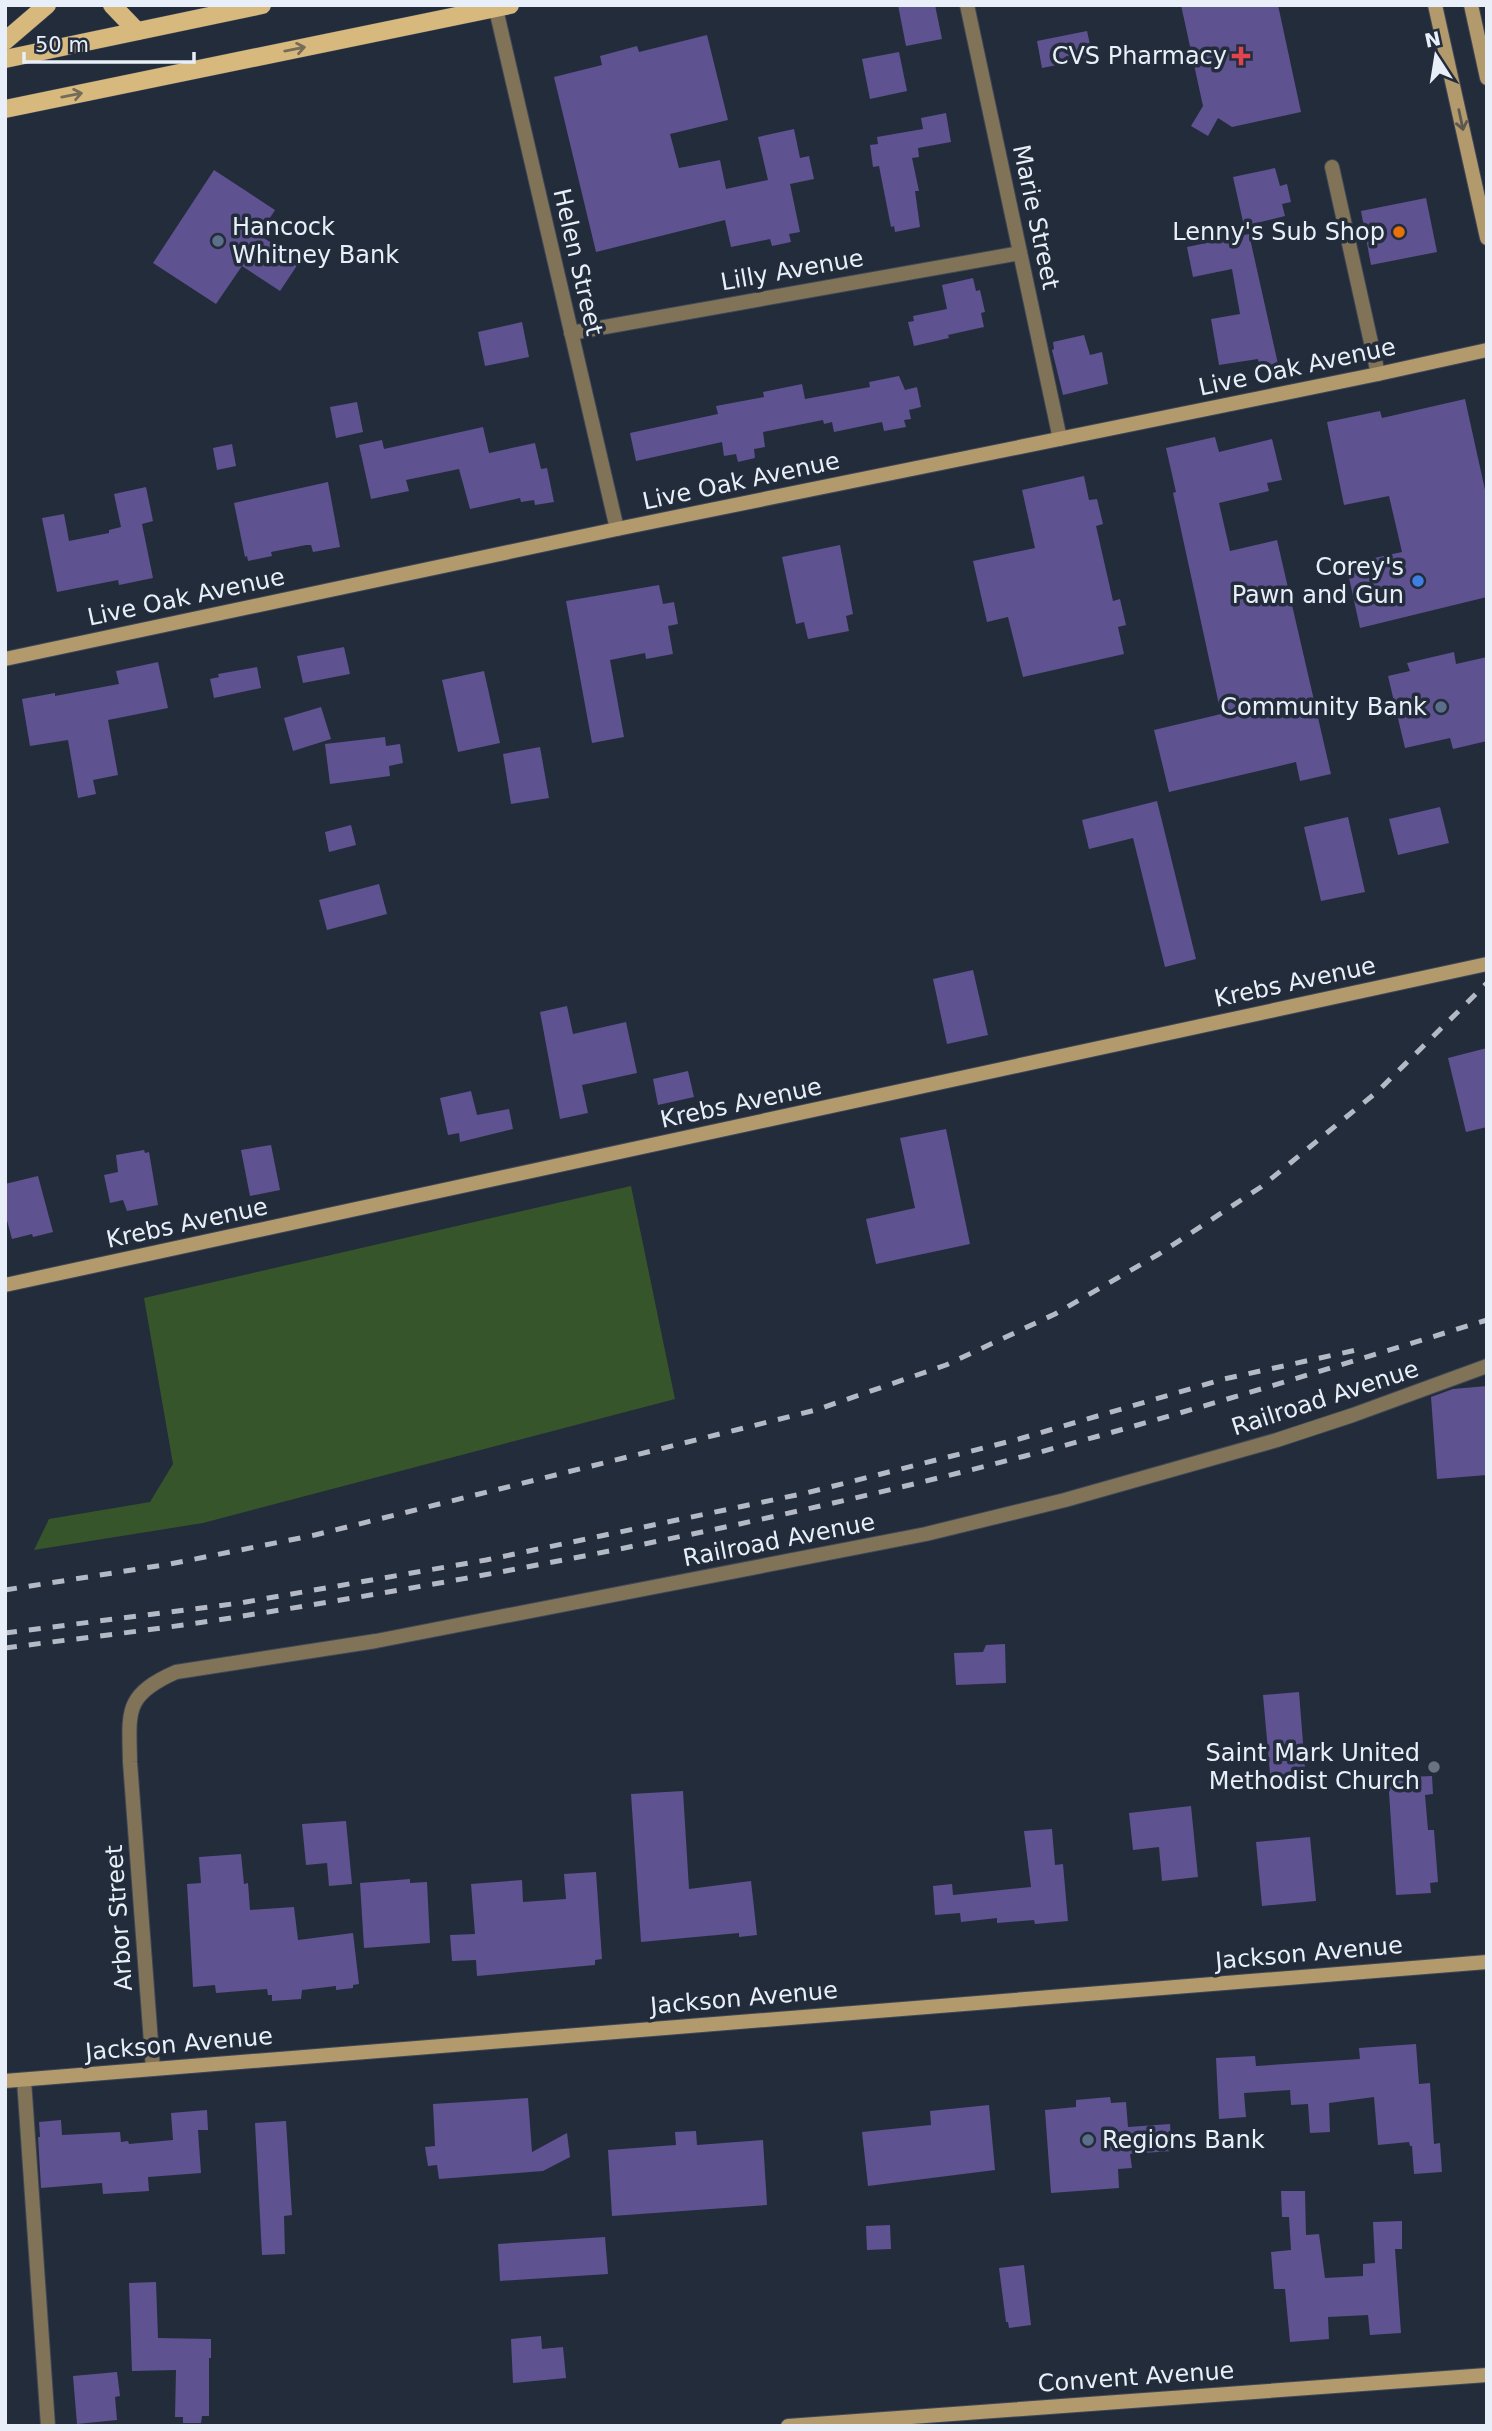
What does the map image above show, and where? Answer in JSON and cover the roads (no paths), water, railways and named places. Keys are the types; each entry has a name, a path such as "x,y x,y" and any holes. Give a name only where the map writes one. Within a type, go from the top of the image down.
{"main road":[{"path":"5,41 47,5"},
{"path":"112,5 136,31"},
{"path":"5,59 262,5"},
{"path":"5,108 500,6"}],"street":[{"name":"Marie Street","path":"967,5 1060,439"},
{"path":"1435,5 1487,238"},
{"path":"1471,5 1487,78"},
{"name":"Helen Street","path":"500,6 571,333 617,529"},
{"path":"1332,167 1378,374"},
{"name":"Lilly Avenue","path":"571,333 1020,253"},
{"name":"Live Oak Avenue","path":"5,659 617,529 1487,350"},
{"name":"Krebs Avenue","path":"5,1285 1487,964"},
{"name":"Railroad Avenue","path":"130,1762 131,1708 140,1693 176,1672 376,1641 926,1534 1065,1500 1277,1440 1487,1366"},
{"name":"Arbor Street","path":"130,1762 153,2069"},
{"name":"Jackson Avenue","path":"5,2081 1487,1962"},
{"path":"24,2080 48,2426"},
{"name":"Convent Avenue","path":"788,2426 1487,2375"}],"railway":[{"path":"5,1590 170,1564 315,1535 816,1410 946,1365 1055,1314 1159,1254 1261,1187 1378,1091 1487,983"},
{"path":"5,1648 193,1624 352,1598 546,1563 834,1503 1083,1440 1487,1320"},
{"path":"5,1633 240,1603 486,1560 806,1493 1019,1439 1224,1379 1361,1349"}],"place":[{"name":"CVS Pharmacy","path":"1241,56"},
{"name":"Lenny's Sub Shop","path":"1399,232"},
{"name":"Hancock Whitney Bank","path":"218,241"},
{"name":"Corey's Pawn and Gun","path":"1418,581"},
{"name":"Community Bank","path":"1441,707"},
{"name":"Saint Mark United Methodist Church","path":"1434,1767"},
{"name":"Regions Bank","path":"1088,2140"}]}
